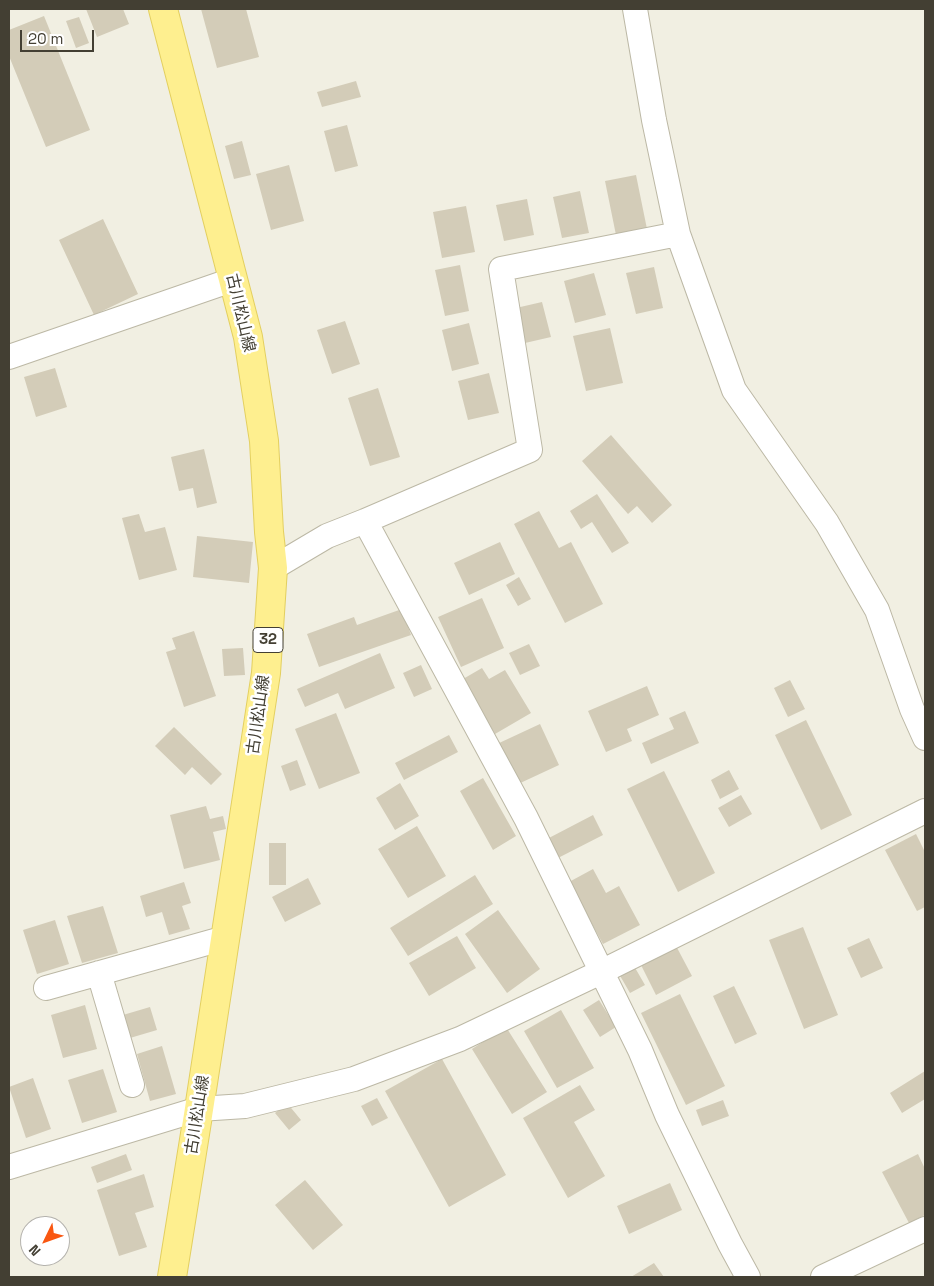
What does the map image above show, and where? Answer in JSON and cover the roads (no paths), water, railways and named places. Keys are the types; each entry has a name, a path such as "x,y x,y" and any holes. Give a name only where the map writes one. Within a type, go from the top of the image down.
{"main road":[{"name":"古川松山線","path":"163,9 248,336 264,442 273,568 266,673 172,1277"}],"street":[{"path":"635,9 654,120 678,234 734,390 827,523 877,610 912,709 925,738"},
{"path":"273,568 327,536 530,450 501,268 678,234"},
{"path":"9,356 232,280"},
{"path":"365,521 526,818 640,1050 667,1115 748,1277"},
{"path":"9,1166 199,1109 246,1106 354,1079 460,1039 601,972 925,811"},
{"path":"46,988 225,938"},
{"path":"99,973 132,1084"},
{"path":"823,1277 925,1229"}]}
